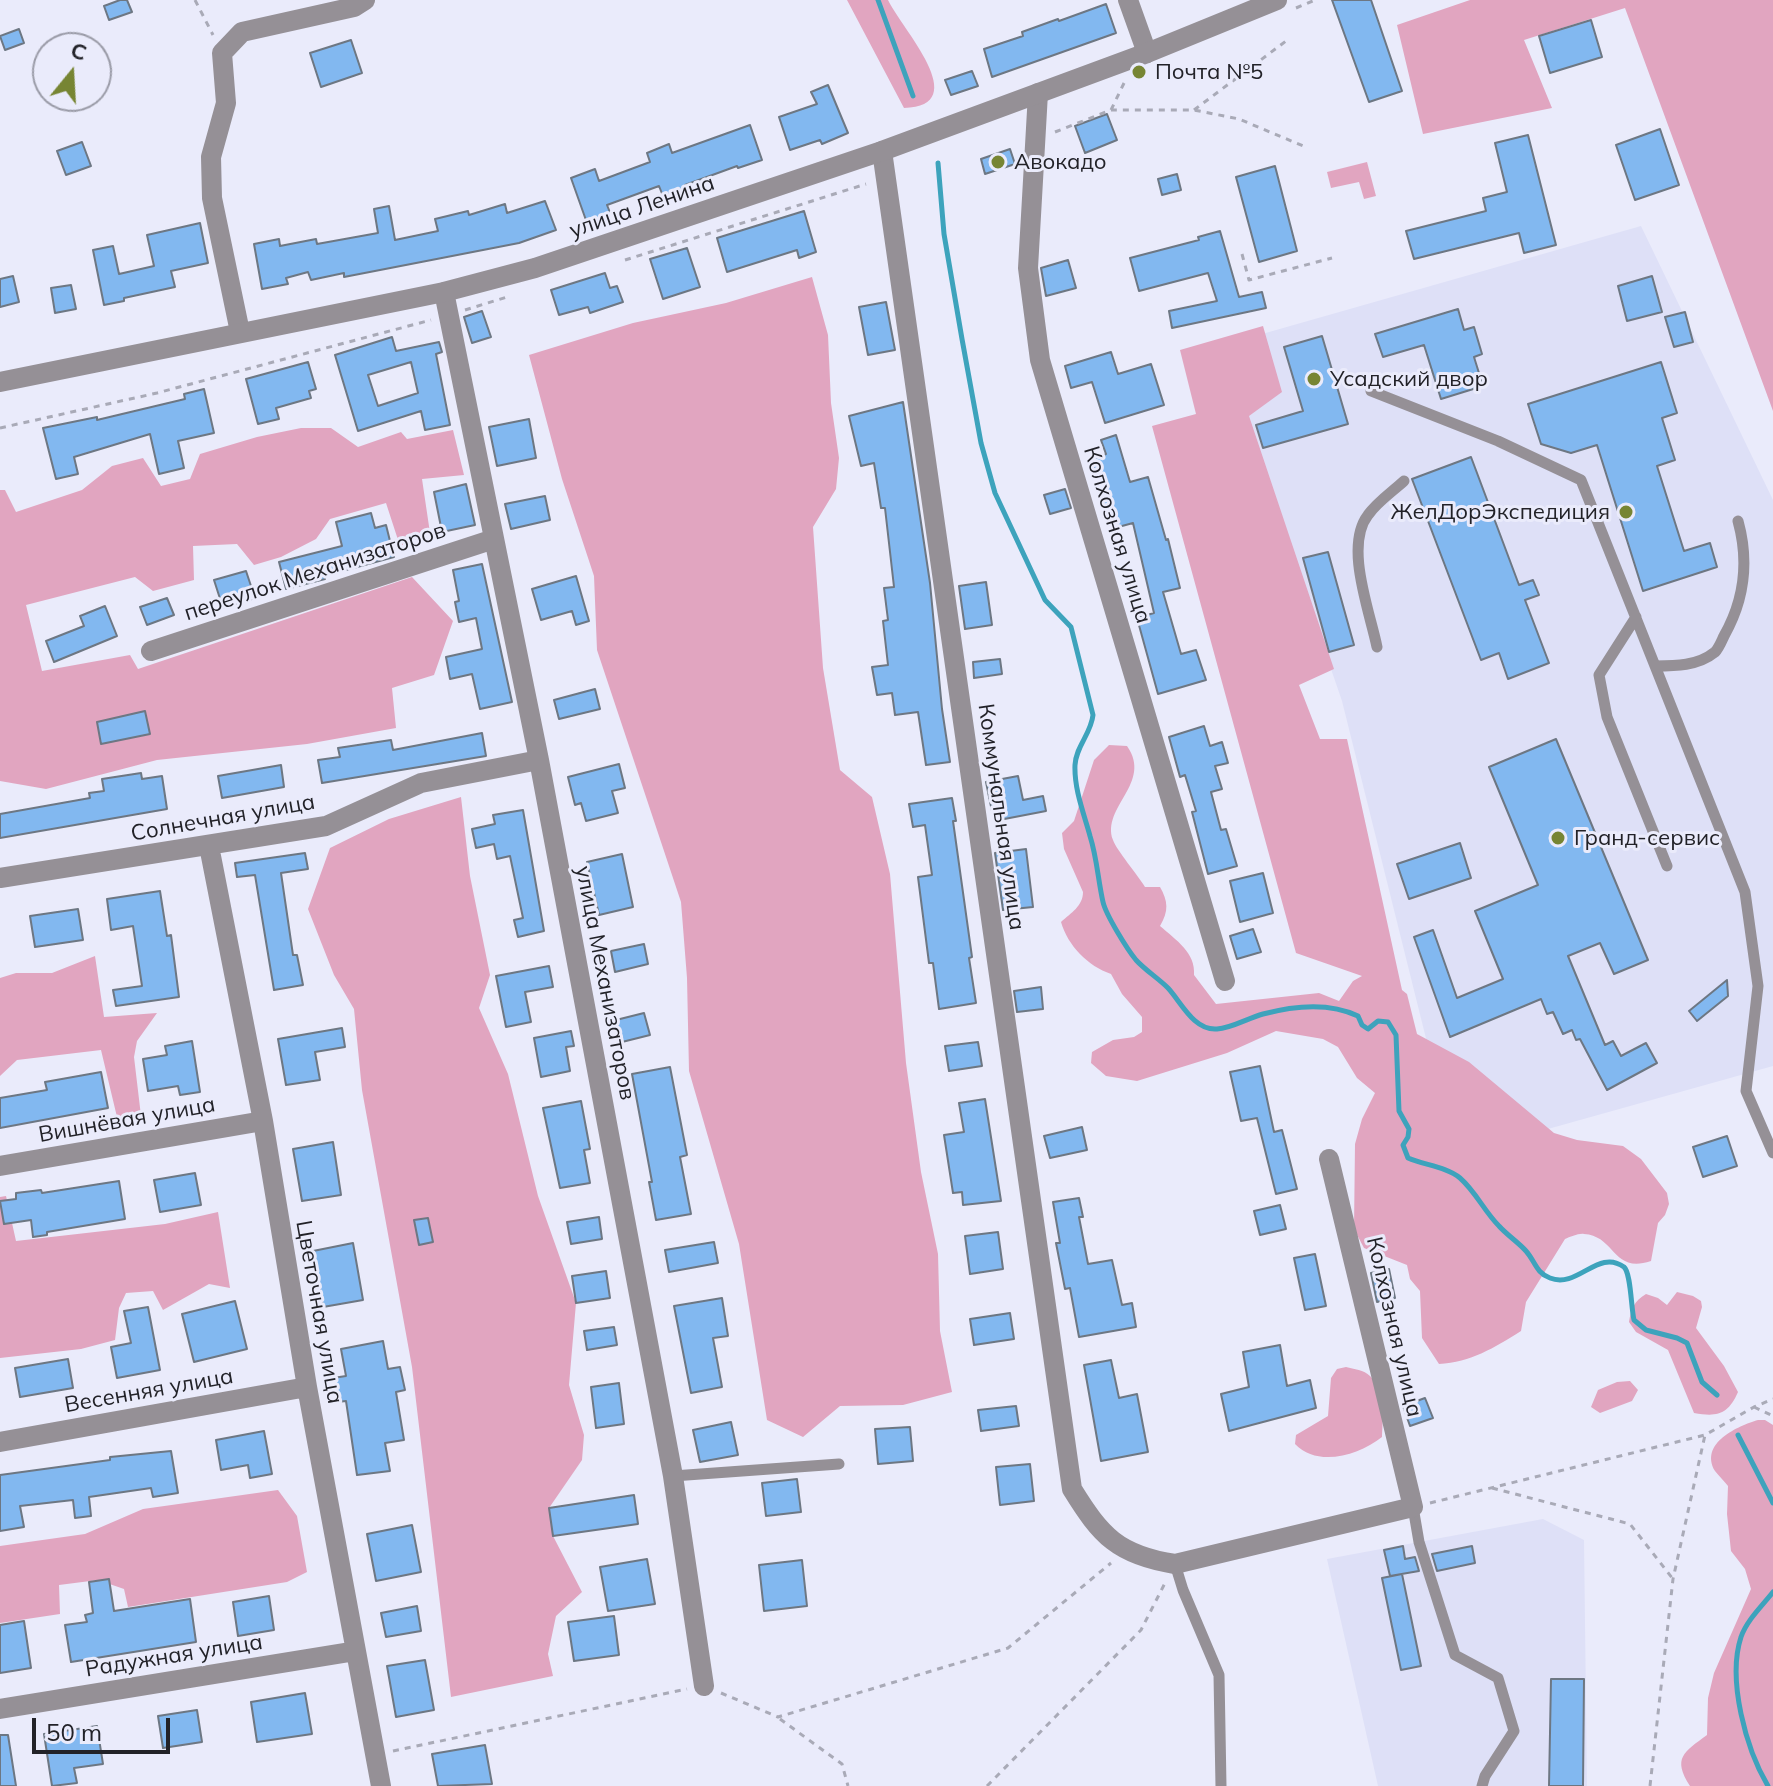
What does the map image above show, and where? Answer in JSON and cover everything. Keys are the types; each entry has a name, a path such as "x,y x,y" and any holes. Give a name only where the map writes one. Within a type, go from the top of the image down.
{"street":[{"path":"240,332 212,198 211,157 226,103 222,53 242,32 354,7 365,0"},
{"path":"1128,0 1147,53"},
{"name":"улица Ленина","path":"0,382 444,292 535,268 882,151 1281,6"},
{"name":"Колхозная улица","path":"1038,93 1028,268 1040,360 1225,981"},
{"name":"Коммунальная улица","path":"882,151 1072,1489 1095,1525 1126,1550"},
{"name":"улица Механизаторов","path":"444,292 539,760 673,1476 704,1686"},
{"name":"переулок Механизаторов","path":"151,651 494,539"},
{"name":"Солнечная улица","path":"0,878 326,826 421,783 539,760"},
{"name":"Цветочная улица","path":"209,846 263,1121 307,1387 381,1786"},
{"name":"Вишнёвая улица","path":"0,1166 263,1121"},
{"name":"Колхозная улица","path":"1329,1159 1413,1507"},
{"name":"Весенняя улица","path":"0,1442 307,1387"},
{"path":"1126,1550 1175,1564 1413,1507"},
{"name":"Радужная улица","path":"0,1709 356,1651"}],"lane":[{"path":"1371,391 1498,441 1581,480 1745,892 1758,986 1746,1091 1773,1153"},
{"path":"1377,647 1357,554 1359,531 1368,515 1404,481"},
{"path":"1655,666 1688,665 1715,651 1733,621 1744,580 1745,546 1738,521"},
{"path":"1636,617 1599,675 1607,717 1667,866"},
{"path":"673,1476 839,1464"},
{"path":"1413,1507 1419,1542 1455,1655 1498,1678 1514,1731 1485,1776 1482,1786"},
{"path":"1175,1564 1219,1675 1221,1786"}],"path":[{"path":"195,0 222,53"},
{"path":"1281,6 1315,0"},
{"path":"1194,110 1290,38"},
{"path":"1035,140 1111,110 1194,110 1239,119 1308,148"},
{"path":"1242,254 1249,280 1332,258"},
{"path":"1413,1507 1705,1435 1773,1399"},
{"path":"1754,1407 1773,1416"},
{"path":"1650,1786 1673,1579 1705,1435"},
{"path":"1491,1488 1630,1524 1673,1579"},
{"path":"778,1717 1008,1648 1126,1550"},
{"path":"987,1786 1141,1630 1175,1564"},
{"path":"375,1755 704,1686 778,1717 842,1764 848,1786"}],"shaded area":[{"path":"847,0 888,0 928,64 934,80 933,94 924,104 904,108"},
{"path":"1470,0 1773,0 1773,411 1625,8 1524,40 1552,108 1423,134 1397,25"},
{"path":"1367,162 1376,196 1364,199 1359,182 1331,188 1327,172"},
{"path":"1641,226 1773,500 1773,1066 1455,1155 1342,701 1220,346"},
{"path":"812,277 828,335 831,403 839,458 836,489 813,527 823,668 840,770 872,797 890,874 906,1063 921,1172 938,1254 940,1331 952,1392 903,1405 840,1406 803,1437 767,1420 739,1244 689,1071 681,902 597,650 594,576 562,479 529,355 633,323 726,303"},
{"path":"1263,326 1282,392 1249,416 1334,669 1299,685 1320,739 1347,739 1402,990 1407,994 1417,1034 1469,1062 1554,1133 1577,1140 1623,1146 1641,1159 1667,1193 1669,1204 1658,1223 1651,1261 1629,1263 1594,1236 1582,1234 1565,1239 1526,1302 1521,1331 1482,1353 1451,1363 1439,1364 1422,1338 1420,1291 1410,1279 1407,1265 1364,1248 1354,1229 1355,1144 1362,1119 1375,1093 1357,1078 1338,1047 1323,1039 1276,1031 1227,1053 1137,1081 1106,1076 1091,1063 1092,1052 1113,1040 1134,1037 1142,1032 1142,1017 1122,994 1111,974 1094,966 1074,947 1061,922 1079,905 1083,892 1064,849 1062,833 1074,821 1094,760 1109,745 1127,746 1133,759 1134,772 1114,817 1111,828 1113,840 1145,887 1160,887 1166,906 1160,926 1188,954 1194,975 1216,1004 1319,993 1339,1001 1353,981 1362,976 1296,953 1152,426 1196,414 1180,350"},
{"path":"301,428 331,428 358,447 401,432 407,439 453,430 464,475 422,479 430,533 400,546 386,503 330,519 316,539 281,557 254,565 237,544 193,546 194,580 153,591 135,577 26,605 42,671 130,655 138,669 412,577 453,621 434,675 392,688 396,728 307,744 157,760 46,789 0,781 0,490 5,490 16,512 82,490 112,466 143,458 161,486 190,479 200,454"},
{"path":"461,797 470,876 490,975 479,1008 508,1074 538,1196 576,1303 569,1385 584,1435 582,1460 549,1508 553,1536 582,1592 556,1616 548,1654 553,1676 451,1697 412,1367 362,1090 354,1009 334,975 308,909 330,848 389,819"},
{"path":"95,956 104,1017 157,1013 137,1041 134,1057 141,1116 117,1117 101,1050 17,1060 0,1076 0,978 16,973 52,973"},
{"path":"6,1196 16,1241 165,1224 218,1212 230,1288 209,1284 163,1310 153,1291 126,1293 119,1308 115,1340 81,1349 0,1358 0,1197"},
{"path":"1677,1292 1701,1301 1696,1328 1724,1366 1738,1392 1730,1406 1721,1413 1694,1413 1668,1350 1636,1332 1629,1322 1634,1306 1646,1294 1667,1305"},
{"path":"1346,1367 1365,1372 1375,1382 1382,1405 1382,1437 1350,1453 1315,1456 1295,1444 1296,1435 1328,1416 1331,1378 1337,1369"},
{"path":"1630,1381 1638,1390 1632,1401 1600,1413 1591,1407 1598,1390 1617,1382"},
{"path":"1758,1420 1773,1425 1773,1786 1690,1786 1681,1762 1687,1751 1707,1735 1708,1698 1714,1673 1751,1589 1745,1569 1731,1551 1728,1486 1715,1471 1712,1452 1716,1444 1731,1431"},
{"path":"278,1490 297,1516 307,1572 287,1582 128,1607 124,1589 98,1580 59,1585 60,1614 0,1623 0,1546 85,1534 143,1509"},
{"path":"1543,1519 1584,1540 1587,1786 1378,1786 1327,1559"}],"building":[{"path":"127,0 132,12 109,20 104,6"},
{"path":"1332,0 1371,0 1402,91 1369,102"},
{"path":"1106,4 1116,33 992,77 984,49 1023,36 1022,32"},
{"path":"1591,20 1602,57 1550,73 1539,36"},
{"path":"19,29 24,43 5,50 0,36"},
{"path":"351,40 362,73 321,87 310,53"},
{"path":"972,71 978,86 951,95 945,80"},
{"path":"828,85 848,133 822,144 820,140 790,150 779,117 817,104 811,92"},
{"path":"1107,114 1117,140 1085,153 1075,126"},
{"path":"750,125 762,160 737,166 663,196 659,186 607,205 611,215 587,223 571,178 595,169 599,181 650,162 647,153 669,144 672,153"},
{"path":"1660,129 1679,185 1635,200 1616,145"},
{"path":"1528,135 1556,245 1524,253 1519,233 1414,259 1406,231 1486,211 1483,198 1507,192 1495,143"},
{"path":"82,142 91,166 66,175 57,151"},
{"name":"Авокадо","path":"1010,149 1015,164 985,174 981,159"},
{"path":"1275,166 1297,251 1259,262 1236,177"},
{"path":"1177,174 1181,190 1162,195 1158,179"},
{"path":"545,201 556,230 519,243 344,277 344,273 311,280 308,272 286,278 288,284 262,289 254,244 279,239 280,246 316,239 317,244 378,233 374,209 389,206 395,240 438,231 435,219 468,211 469,215 505,204 507,213"},
{"path":"804,211 816,252 799,258 797,250 727,272 717,238"},
{"path":"200,223 208,263 171,271 175,287 104,305 93,250 113,246 119,274 154,266 147,235"},
{"path":"1220,231 1239,297 1262,292 1266,308 1172,328 1169,311 1217,301 1208,273 1139,291 1130,258 1199,240 1198,237"},
{"path":"687,248 700,287 663,299 650,259"},
{"path":"1068,260 1076,288 1046,296 1041,268"},
{"path":"605,273 610,288 617,286 623,302 590,313 588,307 559,315 551,290"},
{"path":"13,276 19,302 0,307 0,279"},
{"path":"1652,276 1662,312 1627,321 1618,286"},
{"path":"71,285 76,309 55,313 51,288"},
{"path":"886,302 895,350 868,355 859,307"},
{"path":"1458,309 1464,330 1474,327 1482,354 1474,357 1483,386 1441,399 1424,345 1383,357 1375,334"},
{"path":"482,311 491,337 472,343 464,317"},
{"path":"1685,312 1693,342 1674,347 1665,317"},
{"name":"Усадский двор","path":"1322,336 1348,424 1263,448 1256,425 1303,411 1284,347"},
{"path":"392,337 396,351 439,342 442,352 436,354 450,425 425,430 421,411 358,431 335,355","holes":["411,362 418,393 378,406 368,375"]},
{"path":"1111,352 1118,374 1151,364 1164,405 1105,423 1092,382 1071,388 1065,366"},
{"path":"308,362 316,389 309,391 311,398 276,408 279,419 258,424 246,379"},
{"path":"1661,362 1677,413 1662,418 1675,460 1657,466 1684,551 1710,543 1717,567 1643,591 1597,445 1571,453 1541,444 1528,404"},
{"path":"204,389 214,433 178,441 184,468 159,474 150,434 74,457 78,474 56,479 43,428 97,417 97,420 185,399 184,394"},
{"path":"903,402 930,583 950,762 926,765 918,712 895,715 892,693 877,695 872,667 888,665 883,621 888,620 884,588 894,587 885,508 881,508 874,463 861,466 849,416"},
{"path":"529,419 536,458 497,466 489,427"},
{"path":"1116,435 1130,482 1148,477 1180,588 1163,592 1181,654 1196,650 1206,680 1158,694 1137,618 1154,613 1133,523 1111,529 1091,459 1106,454 1101,440"},
{"path":"1471,457 1519,585 1533,580 1539,595 1525,600 1549,663 1508,679 1499,653 1481,660 1412,479"},
{"path":"466,484 475,525 442,532 434,492"},
{"path":"1065,489 1071,508 1050,514 1044,495"},
{"path":"545,496 550,520 511,529 505,504"},
{"path":"371,513 375,528 386,525 394,557 286,589 279,562 342,546 336,522"},
{"path":"1328,552 1354,645 1329,652 1303,558"},
{"path":"482,564 512,702 480,709 472,674 450,679 446,657 482,649 476,618 459,622 455,602 459,601 453,570"},
{"path":"246,571 255,598 223,608 214,580"},
{"path":"576,576 589,621 576,625 572,611 541,620 532,589"},
{"path":"986,582 992,625 965,629 959,586"},
{"path":"167,598 174,615 147,625 140,607"},
{"path":"105,606 117,636 54,662 46,641 84,626 80,616"},
{"path":"1000,659 1002,674 974,678 973,662"},
{"path":"595,689 600,709 559,719 554,700"},
{"path":"145,711 150,734 101,744 97,722"},
{"path":"1204,726 1210,746 1222,742 1228,763 1215,766 1222,789 1211,792 1221,830 1226,829 1237,866 1208,874 1192,812 1196,811 1185,775 1180,777 1169,737"},
{"path":"482,733 486,756 322,783 318,760 340,757 338,748 391,740 393,750"},
{"path":"1556,739 1648,960 1614,974 1600,943 1568,956 1605,1045 1613,1041 1621,1056 1646,1043 1657,1063 1607,1090 1580,1039 1576,1040 1572,1030 1563,1034 1553,1012 1547,1014 1541,999 1450,1037 1414,937 1433,930 1457,998 1503,979 1475,911 1538,885 1489,767"},
{"path":"619,764 625,788 612,791 618,813 586,821 581,803 575,805 568,777"},
{"path":"281,765 284,787 222,798 218,776"},
{"path":"141,773 142,779 162,776 167,809 0,838 0,814 90,798 89,793 104,791 102,779"},
{"path":"1018,776 1023,800 1043,796 1046,811 994,821 986,782"},
{"path":"952,798 976,1003 939,1009 933,963 929,963 918,877 932,875 925,825 913,827 909,804"},
{"path":"523,810 544,931 518,937 514,920 523,918 510,856 497,859 494,844 476,848 472,829 495,824 493,815"},
{"path":"1460,843 1471,878 1409,899 1397,864"},
{"path":"1026,849 1033,907 1003,910 995,853"},
{"path":"305,853 308,869 281,873 293,955 297,955 303,985 274,990 255,875 237,877 235,863"},
{"path":"622,854 633,907 599,915 587,862"},
{"path":"1263,873 1273,913 1240,922 1230,881"},
{"path":"160,891 167,936 171,935 179,997 116,1006 113,990 142,986 133,926 111,930 107,899"},
{"path":"78,909 83,940 35,947 30,916"},
{"path":"1253,929 1261,952 1237,959 1230,936"},
{"path":"644,944 648,964 615,972 611,951"},
{"path":"549,966 553,987 525,992 531,1022 506,1027 496,976"},
{"path":"1727,980 1728,996 1697,1021 1689,1011"},
{"path":"1041,987 1043,1009 1017,1012 1014,991"},
{"path":"644,1013 650,1035 622,1042 616,1020"},
{"path":"342,1028 345,1047 315,1052 320,1080 286,1085 278,1039"},
{"path":"571,1031 574,1046 566,1047 570,1071 541,1077 534,1038"},
{"path":"192,1041 200,1092 180,1095 178,1086 148,1091 143,1059 167,1055 165,1046"},
{"path":"978,1042 982,1066 949,1071 945,1046"},
{"path":"1260,1066 1274,1132 1282,1130 1297,1189 1276,1194 1257,1118 1241,1121 1230,1072"},
{"path":"670,1067 687,1155 680,1157 691,1214 656,1220 632,1074"},
{"path":"101,1072 108,1108 0,1128 0,1098 47,1090 45,1082"},
{"path":"985,1099 1001,1201 963,1205 962,1192 953,1193 944,1135 964,1132 959,1103"},
{"path":"581,1101 590,1149 584,1150 590,1183 560,1188 543,1108"},
{"path":"1082,1127 1087,1150 1050,1158 1044,1136"},
{"path":"1727,1136 1737,1166 1703,1177 1693,1147"},
{"path":"333,1142 341,1195 302,1201 293,1149"},
{"path":"195,1173 201,1205 160,1212 154,1180"},
{"path":"119,1181 125,1219 33,1237 31,1220 4,1224 0,1201 16,1199 16,1193 41,1190 42,1193"},
{"path":"1079,1198 1083,1217 1079,1217 1088,1264 1112,1260 1122,1305 1132,1303 1136,1327 1079,1337 1070,1288 1065,1289 1056,1243 1060,1243 1053,1202"},
{"path":"1280,1205 1286,1229 1260,1235 1254,1211"},
{"path":"599,1217 602,1239 571,1244 567,1222"},
{"path":"428,1218 433,1242 419,1245 414,1220"},
{"path":"998,1232 1003,1269 970,1274 965,1236"},
{"path":"714,1242 718,1263 669,1272 665,1250"},
{"path":"353,1243 363,1300 323,1307 313,1251"},
{"path":"1315,1254 1326,1306 1305,1310 1294,1258"},
{"path":"1389,1269 1395,1298 1377,1302 1371,1273"},
{"path":"606,1271 610,1298 576,1303 572,1276"},
{"path":"722,1298 728,1336 713,1338 722,1387 691,1393 674,1306"},
{"path":"235,1301 247,1349 194,1362 182,1314"},
{"path":"148,1307 160,1370 117,1378 111,1347 131,1343 124,1311"},
{"path":"1010,1313 1014,1339 974,1345 970,1319"},
{"path":"614,1327 617,1345 587,1350 584,1331"},
{"path":"383,1341 388,1369 400,1367 405,1390 396,1392 404,1440 385,1443 390,1471 357,1475 346,1401 337,1402 333,1378 346,1376 341,1349"},
{"path":"1280,1345 1287,1386 1310,1380 1316,1408 1229,1431 1221,1394 1249,1387 1243,1352"},
{"path":"68,1359 73,1388 20,1397 15,1368"},
{"path":"1111,1360 1119,1398 1137,1394 1148,1452 1101,1461 1084,1365"},
{"path":"619,1383 624,1424 596,1428 591,1387"},
{"path":"1425,1398 1433,1418 1410,1426 1403,1406"},
{"path":"1016,1406 1019,1426 981,1431 978,1410"},
{"path":"731,1422 738,1455 700,1462 693,1430"},
{"path":"910,1427 913,1461 878,1464 875,1429"},
{"path":"264,1431 272,1474 250,1478 248,1465 221,1470 216,1440"},
{"path":"171,1451 178,1493 153,1497 151,1488 89,1497 91,1516 75,1518 73,1500 20,1506 24,1527 0,1531 0,1475 110,1460 110,1457"},
{"path":"1030,1464 1034,1501 1000,1505 996,1467"},
{"path":"797,1479 801,1512 766,1516 762,1483"},
{"path":"634,1495 638,1524 553,1536 549,1508"},
{"path":"412,1525 421,1572 376,1581 367,1534"},
{"path":"1403,1546 1405,1559 1415,1557 1419,1571 1390,1576 1384,1550"},
{"path":"1472,1546 1475,1563 1437,1571 1432,1554"},
{"path":"647,1559 655,1604 608,1611 600,1567"},
{"path":"802,1560 807,1606 764,1611 759,1565"},
{"path":"1402,1574 1421,1666 1401,1670 1382,1578"},
{"path":"109,1579 114,1611 190,1599 196,1642 71,1662 65,1625 87,1622 85,1615 93,1613 89,1582"},
{"path":"269,1596 274,1630 238,1636 233,1602"},
{"path":"417,1606 421,1631 386,1637 381,1613"},
{"path":"614,1616 619,1655 574,1661 568,1622"},
{"path":"24,1621 31,1668 0,1673 0,1625"},
{"path":"425,1660 434,1710 396,1717 387,1666"},
{"path":"1551,1679 1584,1679 1583,1786 1549,1786"},
{"path":"305,1693 312,1734 257,1742 251,1702"},
{"path":"197,1710 202,1742 163,1748 158,1716"},
{"path":"97,1726 103,1764 74,1768 77,1783 52,1786 44,1734"},
{"path":"0,1735 8,1735 16,1786 0,1786"},
{"path":"485,1745 492,1784 438,1786 432,1754"}],"waterway":[{"path":"878,0 913,96"},
{"path":"938,163 944,234 962,339 981,443 995,493 1045,600 1071,627 1093,715 1076,758 1076,783 1103,902 1122,940 1136,960 1168,988 1195,1021 1209,1028 1228,1027 1257,1016 1299,1007 1323,1007 1347,1012 1358,1016 1368,1029 1378,1021 1388,1022 1396,1035 1399,1111 1409,1129 1403,1145 1408,1158 1460,1178 1545,1276 1560,1280 1570,1278 1605,1262 1615,1262 1624,1267 1634,1320 1646,1330 1687,1343 1702,1382 1717,1395"},
{"path":"1738,1435 1773,1503"},
{"path":"1768,1786 1746,1734 1736,1673 1741,1637 1773,1592"}],"place":[{"name":"Почта №5","path":"1139,72"},
{"name":"Авокадо","path":"998,162"},
{"name":"Усадский двор","path":"1314,379"},
{"name":"ЖелДорЭкспедиция","path":"1626,512"},
{"name":"Гранд-сервис","path":"1558,838"}]}
